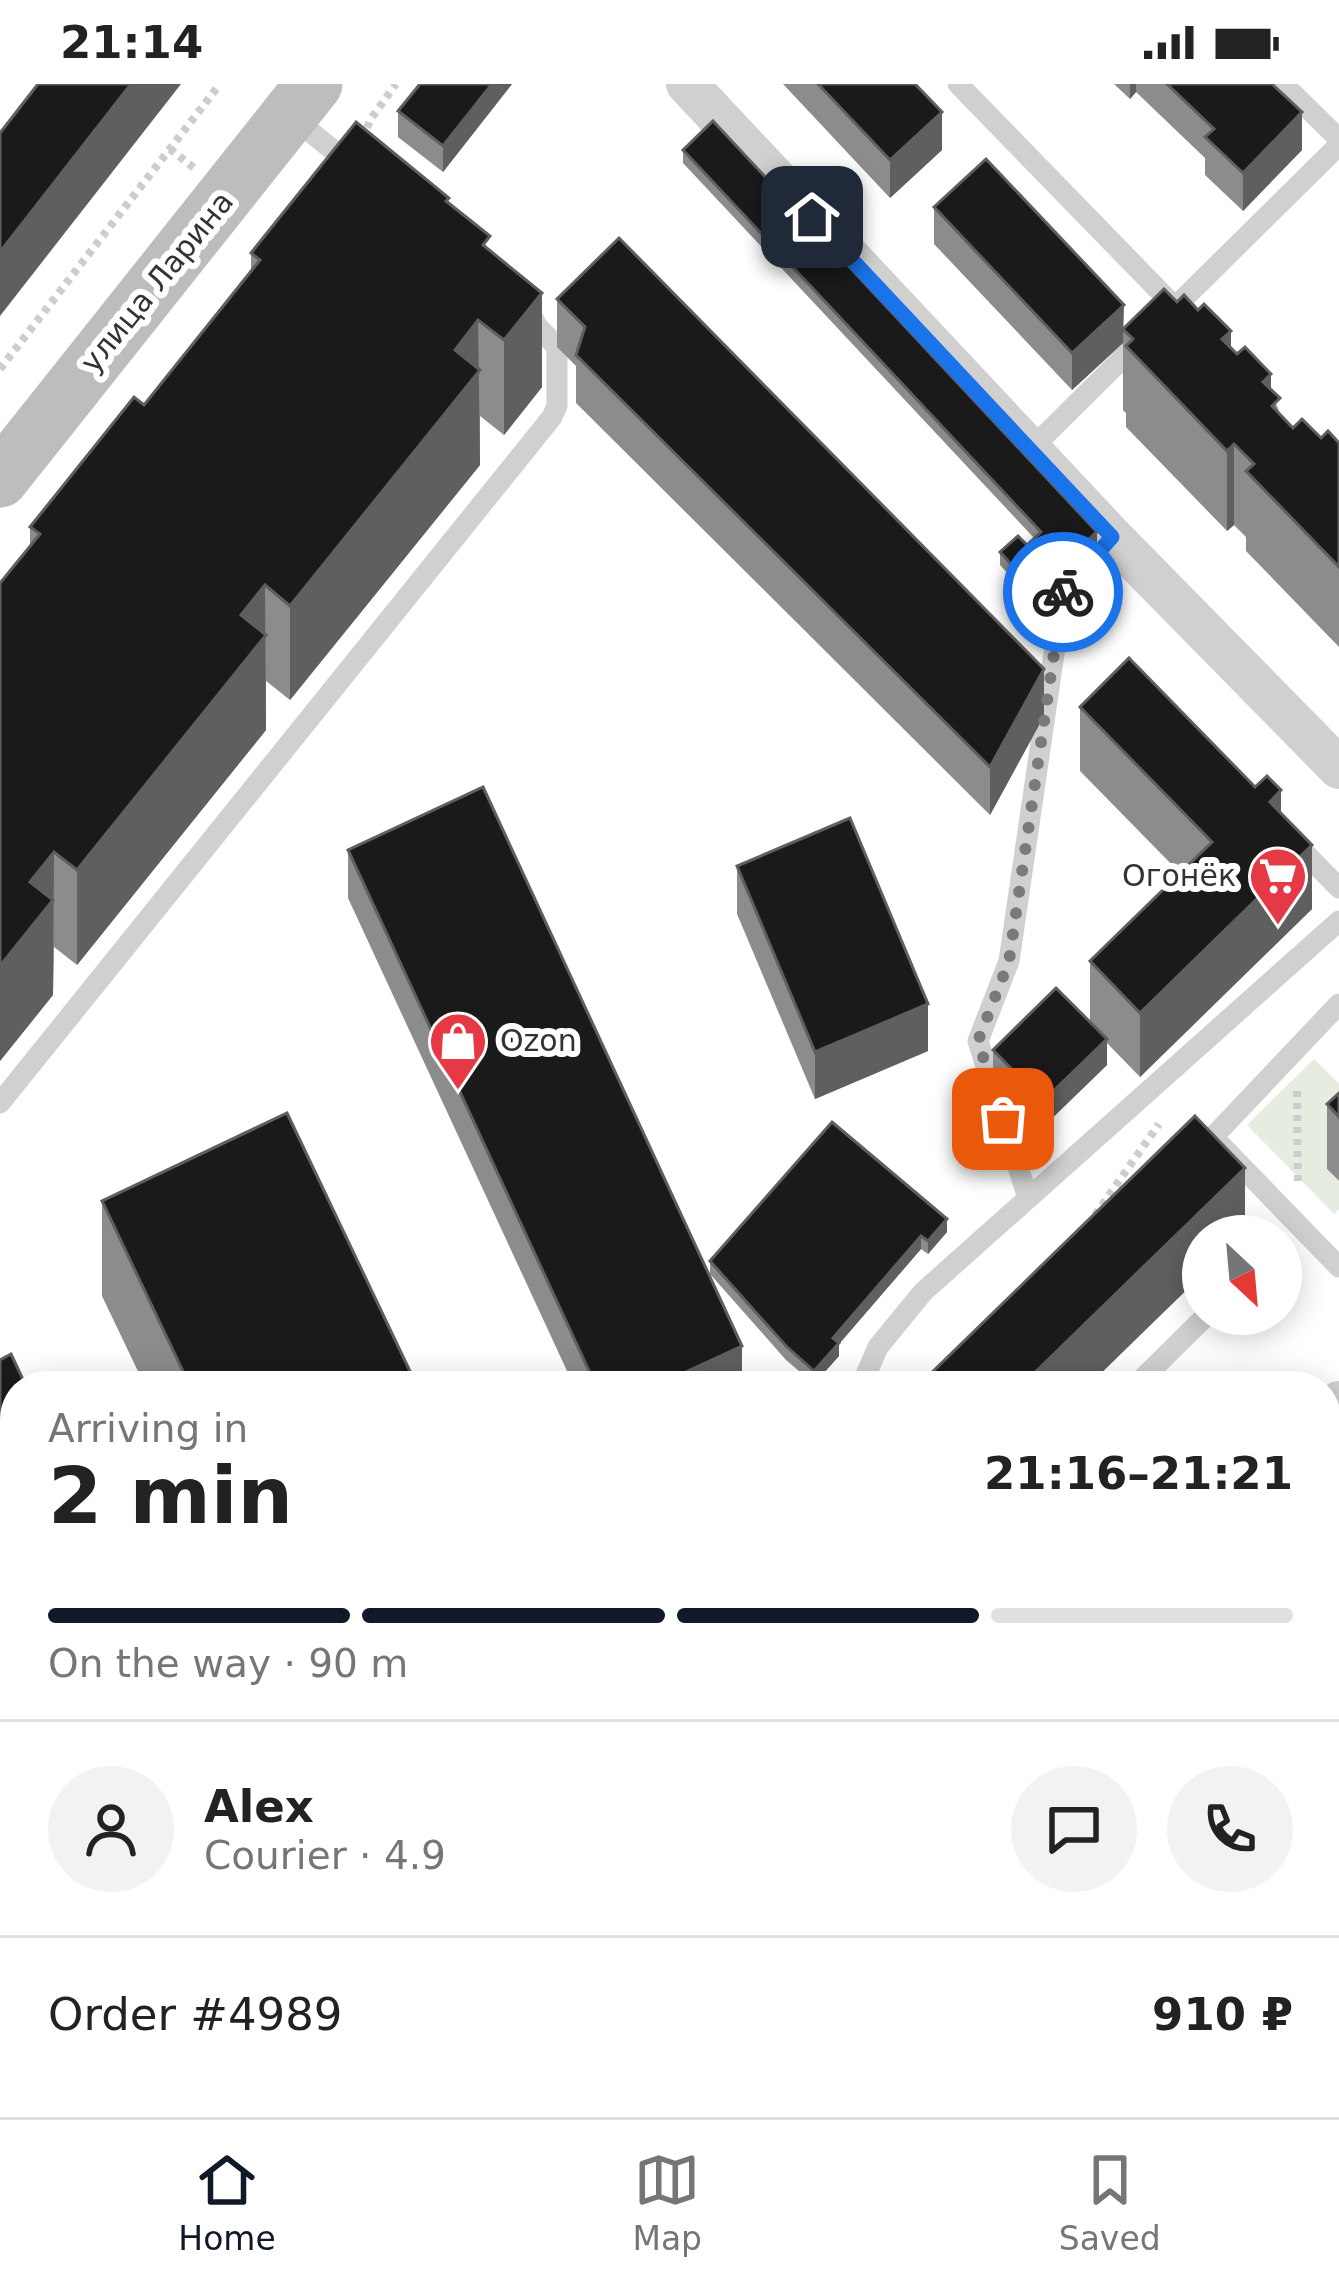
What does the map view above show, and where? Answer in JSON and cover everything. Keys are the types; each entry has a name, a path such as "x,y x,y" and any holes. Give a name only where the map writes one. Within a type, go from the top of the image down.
{"main road":[{"name":"улица Ларина","path":"12,456 302,100"}],"street":[{"path":"687,84 1112,537 1334,754"}],"lane":[{"path":"958,84 1174,308"},
{"path":"1030,449 1339,142 1283,84"},
{"path":"302,100 360,171"},
{"path":"0,1103 552,418 557,406 557,346 517,297"},
{"path":"1028,1198 978,1041 1009,961 1063,592 1112,537"},
{"path":"1274,822 1339,888"},
{"path":"868,1371 878,1347 923,1292 1339,921"},
{"path":"1288,1215 1213,1137 1339,1004"},
{"path":"1302,1229 1339,1267"},
{"path":"1150,1371 1187,1335"}],"path":[{"path":"0,369 220,84"},
{"path":"360,171 370,120 396,84"},
{"path":"1297,1047 1298,1215"},
{"path":"1087,1227 1164,1117"}],"shaded area":[{"path":"1314,1059 1339,1084 1339,1157 1327,1169 1339,1182 1339,1209 1334,1214 1247,1125"}],"building":[{"path":"38,84 131,84 0,252 0,133"},
{"path":"420,84 492,84 443,146 398,111"},
{"path":"818,84 915,84 942,112 890,160"},
{"path":"1167,84 1272,84 1302,112 1243,173 1205,137 1214,129"},
{"path":"713,121 1097,532 1027,593 1026,580 1000,552 1018,536 1027,545 1041,532 683,150"},
{"path":"356,122 449,198 446,201 490,236 483,245 542,293 504,340 478,320 455,350 480,370 290,606 265,585 241,615 266,635 77,870 54,852 30,882 53,900 0,966 0,583 40,534 30,527 134,397 144,405 260,260 251,253"},
{"path":"986,159 1124,305 1072,353 934,207"},
{"path":"619,238 1044,669 990,767 576,355 585,327 557,299"},
{"path":"1164,289 1177,302 1184,295 1198,310 1204,304 1231,331 1222,339 1237,354 1245,347 1271,374 1263,382 1280,398 1272,406 1293,428 1302,419 1321,438 1328,431 1339,443 1339,567 1246,471 1254,464 1234,444 1227,451 1126,346 1133,339 1123,329"},
{"path":"1129,658 1255,787 1267,776 1281,790 1270,802 1312,845 1140,1013 1090,961 1212,842 1080,707"},
{"path":"483,787 742,1346 688,1371 589,1371 348,850"},
{"path":"850,818 928,1004 815,1052 737,866"},
{"path":"1056,988 1107,1039 1043,1101 993,1050"},
{"path":"1339,1093 1339,1117 1327,1104"},
{"path":"287,1113 410,1371 183,1371 102,1201"},
{"path":"1195,1116 1245,1168 1197,1215 1182,1215 1182,1229 1036,1371 933,1371"},
{"path":"832,1122 947,1219 928,1241 921,1236 833,1338 839,1343 814,1371 710,1261"},
{"path":"11,1354 19,1371 0,1371 0,1360"}],"way so far":[{"path":"1003,1119 978,1041 1009,961 1063,592"}],"place":[{"name":"Огонёк","path":"1278,927"},
{"name":"Ozon","path":"458,1092"}],"route":[{"path":"812,217 1112,537 1063,592"}]}
